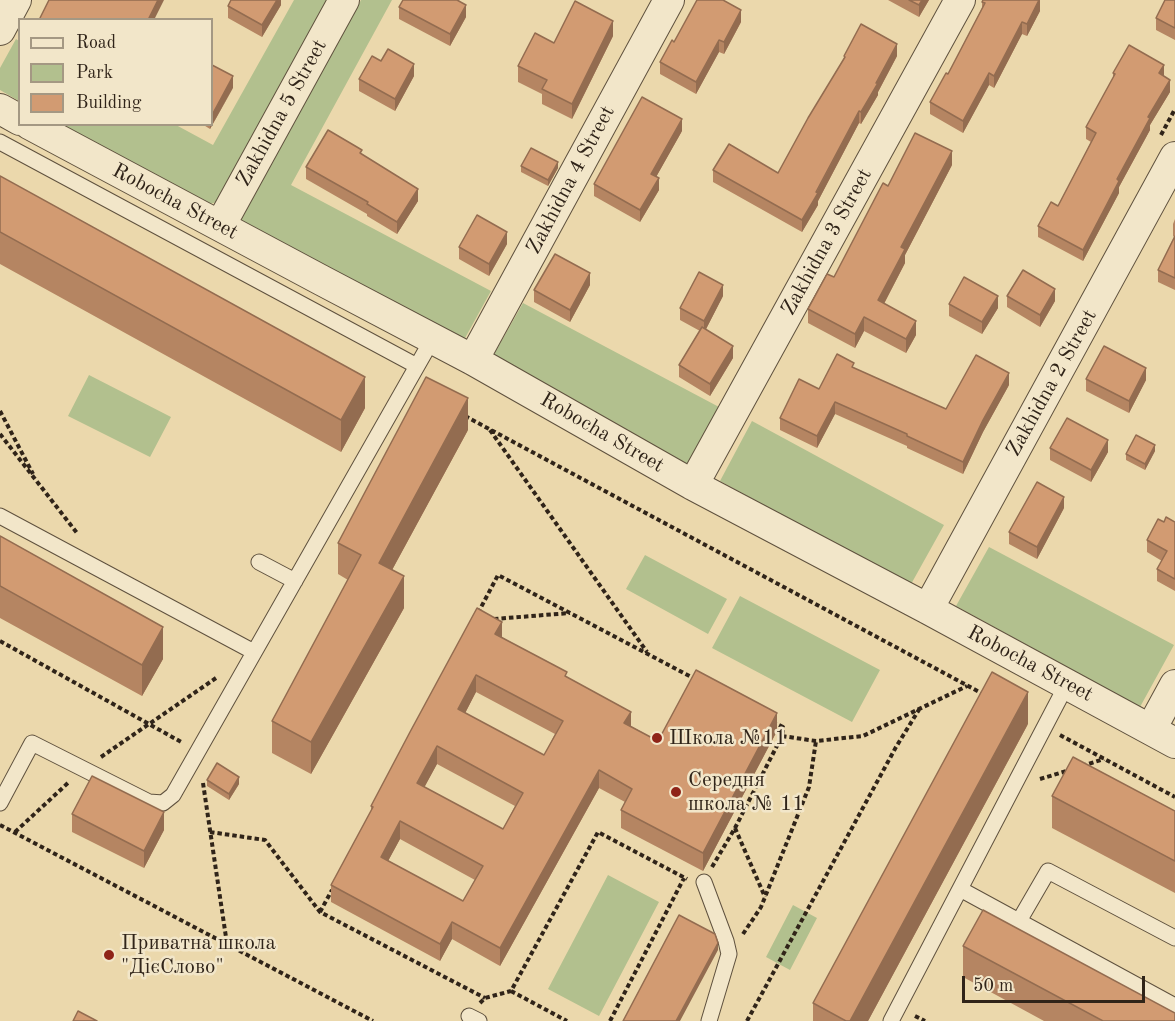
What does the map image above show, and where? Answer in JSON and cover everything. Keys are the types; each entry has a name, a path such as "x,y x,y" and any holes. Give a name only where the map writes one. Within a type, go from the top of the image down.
{"street":[{"path":"0,30 16,0"},
{"name":"Zakhidna 5 Street","path":"220,226 344,0"},
{"name":"Zakhidna 4 Street","path":"473,360 669,0"},
{"name":"Zakhidna 3 Street","path":"693,485 960,0"},
{"path":"0,109 18,119"},
{"name":"Robocha Street","path":"33,126 473,360 693,485 1163,736"},
{"name":"Zakhidna 2 Street","path":"928,609 1175,157"},
{"path":"1163,736 1175,685"}],"lane":[{"path":"0,142 417,366"},
{"path":"0,803 32,743 149,802 163,803 173,795 432,338"},
{"path":"0,516 254,652"},
{"path":"259,562 295,581"},
{"path":"891,1021 1067,684"},
{"path":"1019,921 1048,871 1175,938"},
{"path":"704,882 729,954 709,1021"},
{"path":"960,889 1175,1006"}],"path":[{"path":"0,411 38,483"},
{"path":"459,413 987,696"},
{"path":"490,430 647,653"},
{"path":"0,434 80,537"},
{"path":"475,620 498,575 700,682"},
{"path":"486,619 571,613"},
{"path":"0,641 198,751 227,944"},
{"path":"15,832 83,769 216,678"},
{"path":"782,736 816,741 863,736 968,686"},
{"path":"747,1021 896,747 920,708"},
{"path":"511,991 598,832 684,878 704,882 735,828 782,736 783,727 773,722"},
{"path":"1045,727 1175,797"},
{"path":"729,954 765,898 809,787 816,741"},
{"path":"1082,766 1104,759"},
{"path":"1013,788 1070,770"},
{"path":"0,825 373,1021"},
{"path":"735,828 765,898"},
{"path":"210,832 265,840 320,912 485,998 511,991 567,1021"},
{"path":"610,1021 684,878"},
{"path":"320,912 337,881"},
{"path":"474,1018 485,998"}],"green space":[{"path":"294,0 331,0 223,200 207,205 64,126 178,126 213,145"},
{"path":"361,0 392,0 291,185 491,291 464,340 246,232 241,220"},
{"path":"16,39 18,40 18,100 0,90 0,68"},
{"path":"523,303 719,407 687,465 493,356"},
{"path":"89,375 171,417 150,457 68,416"},
{"path":"752,421 944,525 910,586 720,481"},
{"path":"989,547 1174,645 1140,707 956,606"},
{"path":"645,555 727,599 708,634 626,589"},
{"path":"740,596 880,670 852,722 712,648"},
{"path":"608,875 659,902 599,1016 548,989"},
{"path":"793,905 817,918 790,970 766,957"}],"building":[{"path":"49,0 158,0 149,18 40,18"},
{"path":"231,0 277,0 262,25 228,6"},
{"path":"403,0 457,0 466,5 450,34 399,7"},
{"path":"697,0 723,0 741,10 724,42 719,40 696,82 660,62"},
{"path":"909,0 922,0 919,5"},
{"path":"983,0 1039,0 1027,24 1022,22 994,76 989,73 963,121 930,102 946,73 948,74 985,3 982,2"},
{"path":"1165,0 1175,0 1175,28 1156,18"},
{"path":"575,1 613,21 572,104 542,89 547,80 518,66 535,33 554,43"},
{"path":"861,24 897,44 876,83 878,83 861,112 859,111 802,220 713,170 729,144 778,173 845,57"},
{"path":"1129,45 1164,65 1159,73 1170,80 1148,117 1150,118 1117,179 1119,181 1083,250 1038,226 1051,202 1058,206 1096,133 1086,127"},
{"path":"388,49 414,64 395,99 359,79 372,56 381,61"},
{"path":"213,66 233,76 213,113"},
{"path":"642,97 682,119 651,174 659,178 640,210 594,184"},
{"path":"328,130 362,150 360,153 418,189 397,222 367,204 368,202 306,167"},
{"path":"915,133 952,151 901,247 905,249 878,300 916,321 906,339 864,317 855,334 808,309 827,274 834,277 883,183 888,186"},
{"path":"531,148 558,162 548,180 521,166"},
{"path":"0,176 365,377 341,420 0,232"},
{"path":"477,215 507,232 489,264 459,247"},
{"path":"1175,236 1175,278 1158,270"},
{"path":"555,254 590,273 570,310 534,290"},
{"path":"1023,270 1055,289 1040,315 1007,296"},
{"path":"699,272 723,285 704,321 680,308"},
{"path":"964,277 998,296 982,322 949,304"},
{"path":"702,327 733,346 710,384 679,365"},
{"path":"1104,346 1146,368 1129,401 1086,379"},
{"path":"837,354 854,363 852,367 946,409 976,355 1009,373 963,462 835,402 817,436 780,418 799,379 819,389"},
{"path":"426,377 468,398 379,563 404,576 311,742 272,721 361,555 338,543"},
{"path":"1067,418 1108,440 1091,470 1050,448"},
{"path":"1136,435 1155,445 1145,464 1126,454"},
{"path":"1037,482 1064,497 1037,547 1009,532"},
{"path":"1166,517 1175,522 1175,579 1157,569 1167,551 1147,540 1158,519 1164,522"},
{"path":"0,536 163,627 142,665 0,586"},
{"name":"Середня школа № 11","path":"477,608 502,622 495,634 567,672 565,676 631,712 624,723 658,741 696,670 777,713 703,853 621,810 632,789 599,770 500,948 452,922 440,944 331,885","holes":["476,675 563,721 544,755 458,709","437,746 523,793 503,829 417,783","400,821 483,866 463,901 381,857"]},
{"path":"992,672 1028,692 850,1021 846,1021 813,1003"},
{"path":"1073,757 1175,811 1175,861 1052,796"},
{"path":"217,763 239,777 229,794 207,780"},
{"path":"92,776 164,812 144,851 72,814"},
{"path":"983,910 1175,1013 1175,1021 1103,1021 963,946"},
{"path":"679,915 715,934 718,943 676,1021 623,1021"},
{"path":"78,1011 97,1021 73,1021"}],"place":[{"name":"Школа №11","path":"657,738"},
{"name":"Середня школа № 11","path":"676,792"},
{"name":"Приватна школа \"ДієСлово\"","path":"109,955"}]}
